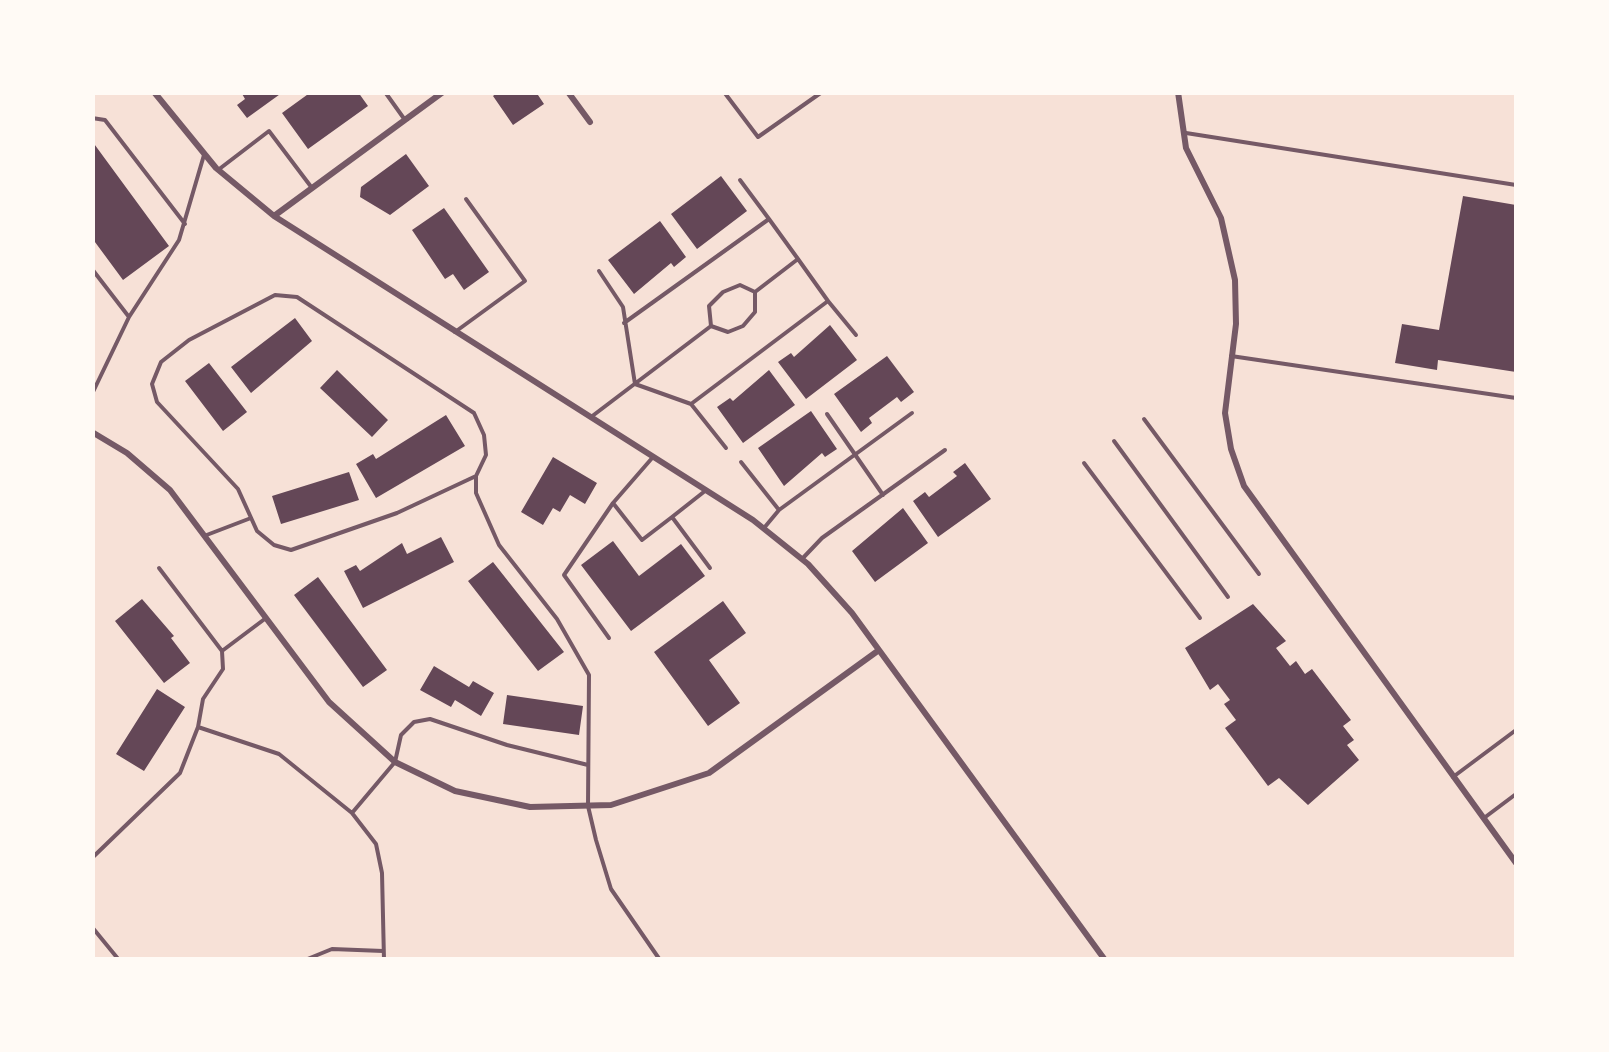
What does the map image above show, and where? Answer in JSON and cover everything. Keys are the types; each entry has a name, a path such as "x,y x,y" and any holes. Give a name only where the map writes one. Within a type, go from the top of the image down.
{"street":[{"path":"154,92 204,156 274,216 706,490 802,559 879,650 1105,960"},
{"path":"274,216 443,92"},
{"path":"568,92 590,122"},
{"path":"1178,92 1182,132 1227,238 1236,298 1227,428 1244,486 1516,863"},
{"path":"92,432 127,453 170,490 329,702 395,762 455,790 530,807 610,805 710,774 879,650"}],"lane":[{"path":"385,92 404,120"},
{"path":"724,92 758,136 822,92"},
{"path":"92,118 106,120 185,224"},
{"path":"218,170 270,132 312,188"},
{"path":"1182,132 1516,184"},
{"path":"92,394 129,318 185,224 204,156"},
{"path":"740,180 856,335"},
{"path":"456,332 525,281 466,199"},
{"path":"624,323 769,219"},
{"path":"755,292 798,260"},
{"path":"92,269 129,318"},
{"path":"599,271 623,307 635,384"},
{"path":"710,326 710,306 723,292 740,284 755,292"},
{"path":"710,326 728,332 743,326 755,312 755,292"},
{"path":"476,476 398,513 291,550 274,545 250,518 238,488 157,402 152,384 161,362 189,340 275,295 297,297 474,413 484,435 486,455 476,476 476,494 498,545 557,618 589,675 588,806 612,889 660,960"},
{"path":"691,404 828,301"},
{"path":"591,417 710,326"},
{"path":"1231,356 1516,398"},
{"path":"635,384 691,404 726,448"},
{"path":"764,528 779,510 912,413"},
{"path":"827,414 883,494"},
{"path":"1144,419 1260,574"},
{"path":"1114,441 1228,597"},
{"path":"802,559 822,538 945,450"},
{"path":"609,638 564,574 613,503 654,457"},
{"path":"741,462 779,510"},
{"path":"1084,463 1200,618"},
{"path":"613,503 642,540 706,490"},
{"path":"672,517 710,568"},
{"path":"204,536 250,518"},
{"path":"92,858 180,773 198,727 202,699 223,669 222,651 159,568"},
{"path":"222,651 266,618"},
{"path":"352,813 395,762 401,735 414,722 430,719 507,745 588,765"},
{"path":"198,727 279,754 352,813 376,844 382,873 384,960"},
{"path":"1453,777 1516,730"},
{"path":"1483,818 1516,794"},
{"path":"92,927 119,960"},
{"path":"306,960 332,949 383,952"}],"building":[{"path":"241,92 283,92 247,118 237,105 245,99"},
{"path":"311,92 358,92 368,106 308,149 282,113"},
{"path":"498,92 536,92 544,104 513,125 493,96"},
{"path":"92,141 169,246 123,280 92,238"},
{"path":"406,154 429,186 390,215 360,197 361,187"},
{"path":"721,176 747,211 697,249 671,214"},
{"path":"1463,196 1516,205 1516,372 1438,360 1437,370 1395,363 1402,324 1439,330"},
{"path":"444,208 489,272 464,290 453,274 445,279 412,230"},
{"path":"660,221 686,257 674,267 671,263 634,294 608,260"},
{"path":"295,318 312,341 251,393 231,367"},
{"path":"830,325 857,360 806,399 778,362 791,353 794,357"},
{"path":"887,356 914,392 901,402 897,397 869,418 872,423 861,432 834,394"},
{"path":"209,363 247,412 223,431 185,381"},
{"path":"337,370 388,420 372,437 320,388"},
{"path":"769,370 795,405 743,443 717,407 730,398 733,401"},
{"path":"811,411 837,449 825,457 822,453 784,486 758,448"},
{"path":"446,415 465,446 376,498 356,464 373,454 376,459"},
{"path":"553,457 597,483 585,504 570,495 560,512 553,508 543,525 521,512"},
{"path":"965,463 991,499 938,537 913,501 925,492 929,497 957,476 953,472"},
{"path":"349,472 359,500 281,524 272,496"},
{"path":"903,508 928,543 875,582 852,551"},
{"path":"441,537 454,562 363,608 344,571 356,565 360,571 402,543 407,554"},
{"path":"613,541 639,576 681,544 705,576 631,631 581,565"},
{"path":"493,562 564,652 538,671 468,581"},
{"path":"318,577 387,670 363,687 294,595"},
{"path":"142,599 174,636 171,638 190,663 164,683 115,621"},
{"path":"723,601 746,633 709,660 740,703 708,726 654,652"},
{"path":"1253,604 1286,641 1276,648 1290,666 1296,661 1305,674 1312,669 1351,720 1343,726 1354,740 1347,745 1359,760 1308,805 1279,778 1268,786 1225,728 1236,720 1224,704 1230,700 1218,684 1210,690 1185,648"},
{"path":"434,666 469,687 473,681 494,693 481,716 455,700 451,707 420,690"},
{"path":"157,689 185,707 144,771 116,754"},
{"path":"507,695 583,706 579,735 503,724"}]}
